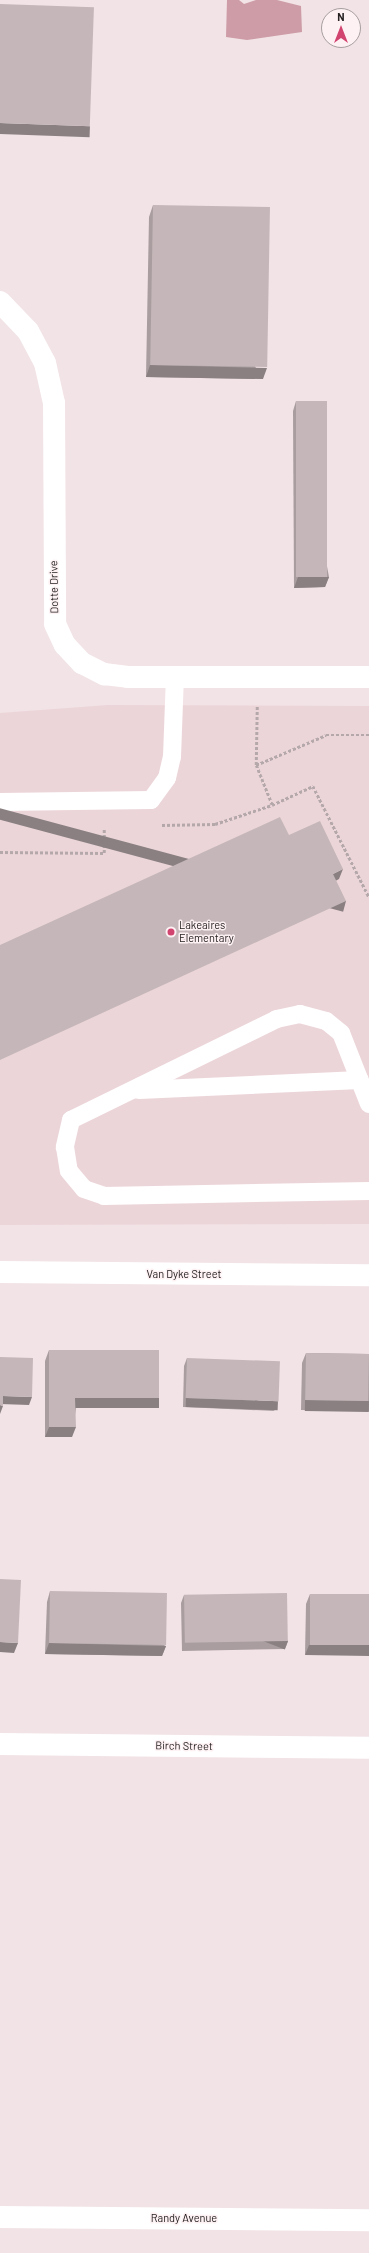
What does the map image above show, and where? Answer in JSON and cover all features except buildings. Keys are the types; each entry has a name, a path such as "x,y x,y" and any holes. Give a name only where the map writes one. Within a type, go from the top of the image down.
{"street":[{"name":"Dotte Drive","path":"0,302 28,331 45,363 54,403 55,624 65,645 82,663 104,674 128,677 369,677"},
{"name":"Van Dyke Street","path":"0,1272 369,1275"},
{"name":"Birch Street","path":"0,1744 369,1748"},
{"name":"Randy Avenue","path":"0,2217 369,2220"}],"lane":[{"path":"0,802 151,800 168,778 172,756 175,677"},
{"path":"369,1104 341,1033 326,1021 300,1014 277,1019 71,1120 65,1147 69,1171 84,1189 104,1196 369,1191"},
{"path":"132,1090 360,1080"}],"path":[{"path":"256,677 257,708 255,763 272,805"},
{"path":"272,805 256,765 326,736 369,736"},
{"path":"160,825 215,824 272,805 314,786 369,897"},
{"path":"0,852 104,853 104,825"}],"shaded area":[{"path":"227,0 239,0 244,4 256,0 277,0 301,6 302,32 247,40 226,37"},
{"path":"108,705 369,706 369,1224 0,1225 0,713"}],"place":[{"name":"Lakeaires Elementary","path":"171,932"}]}
